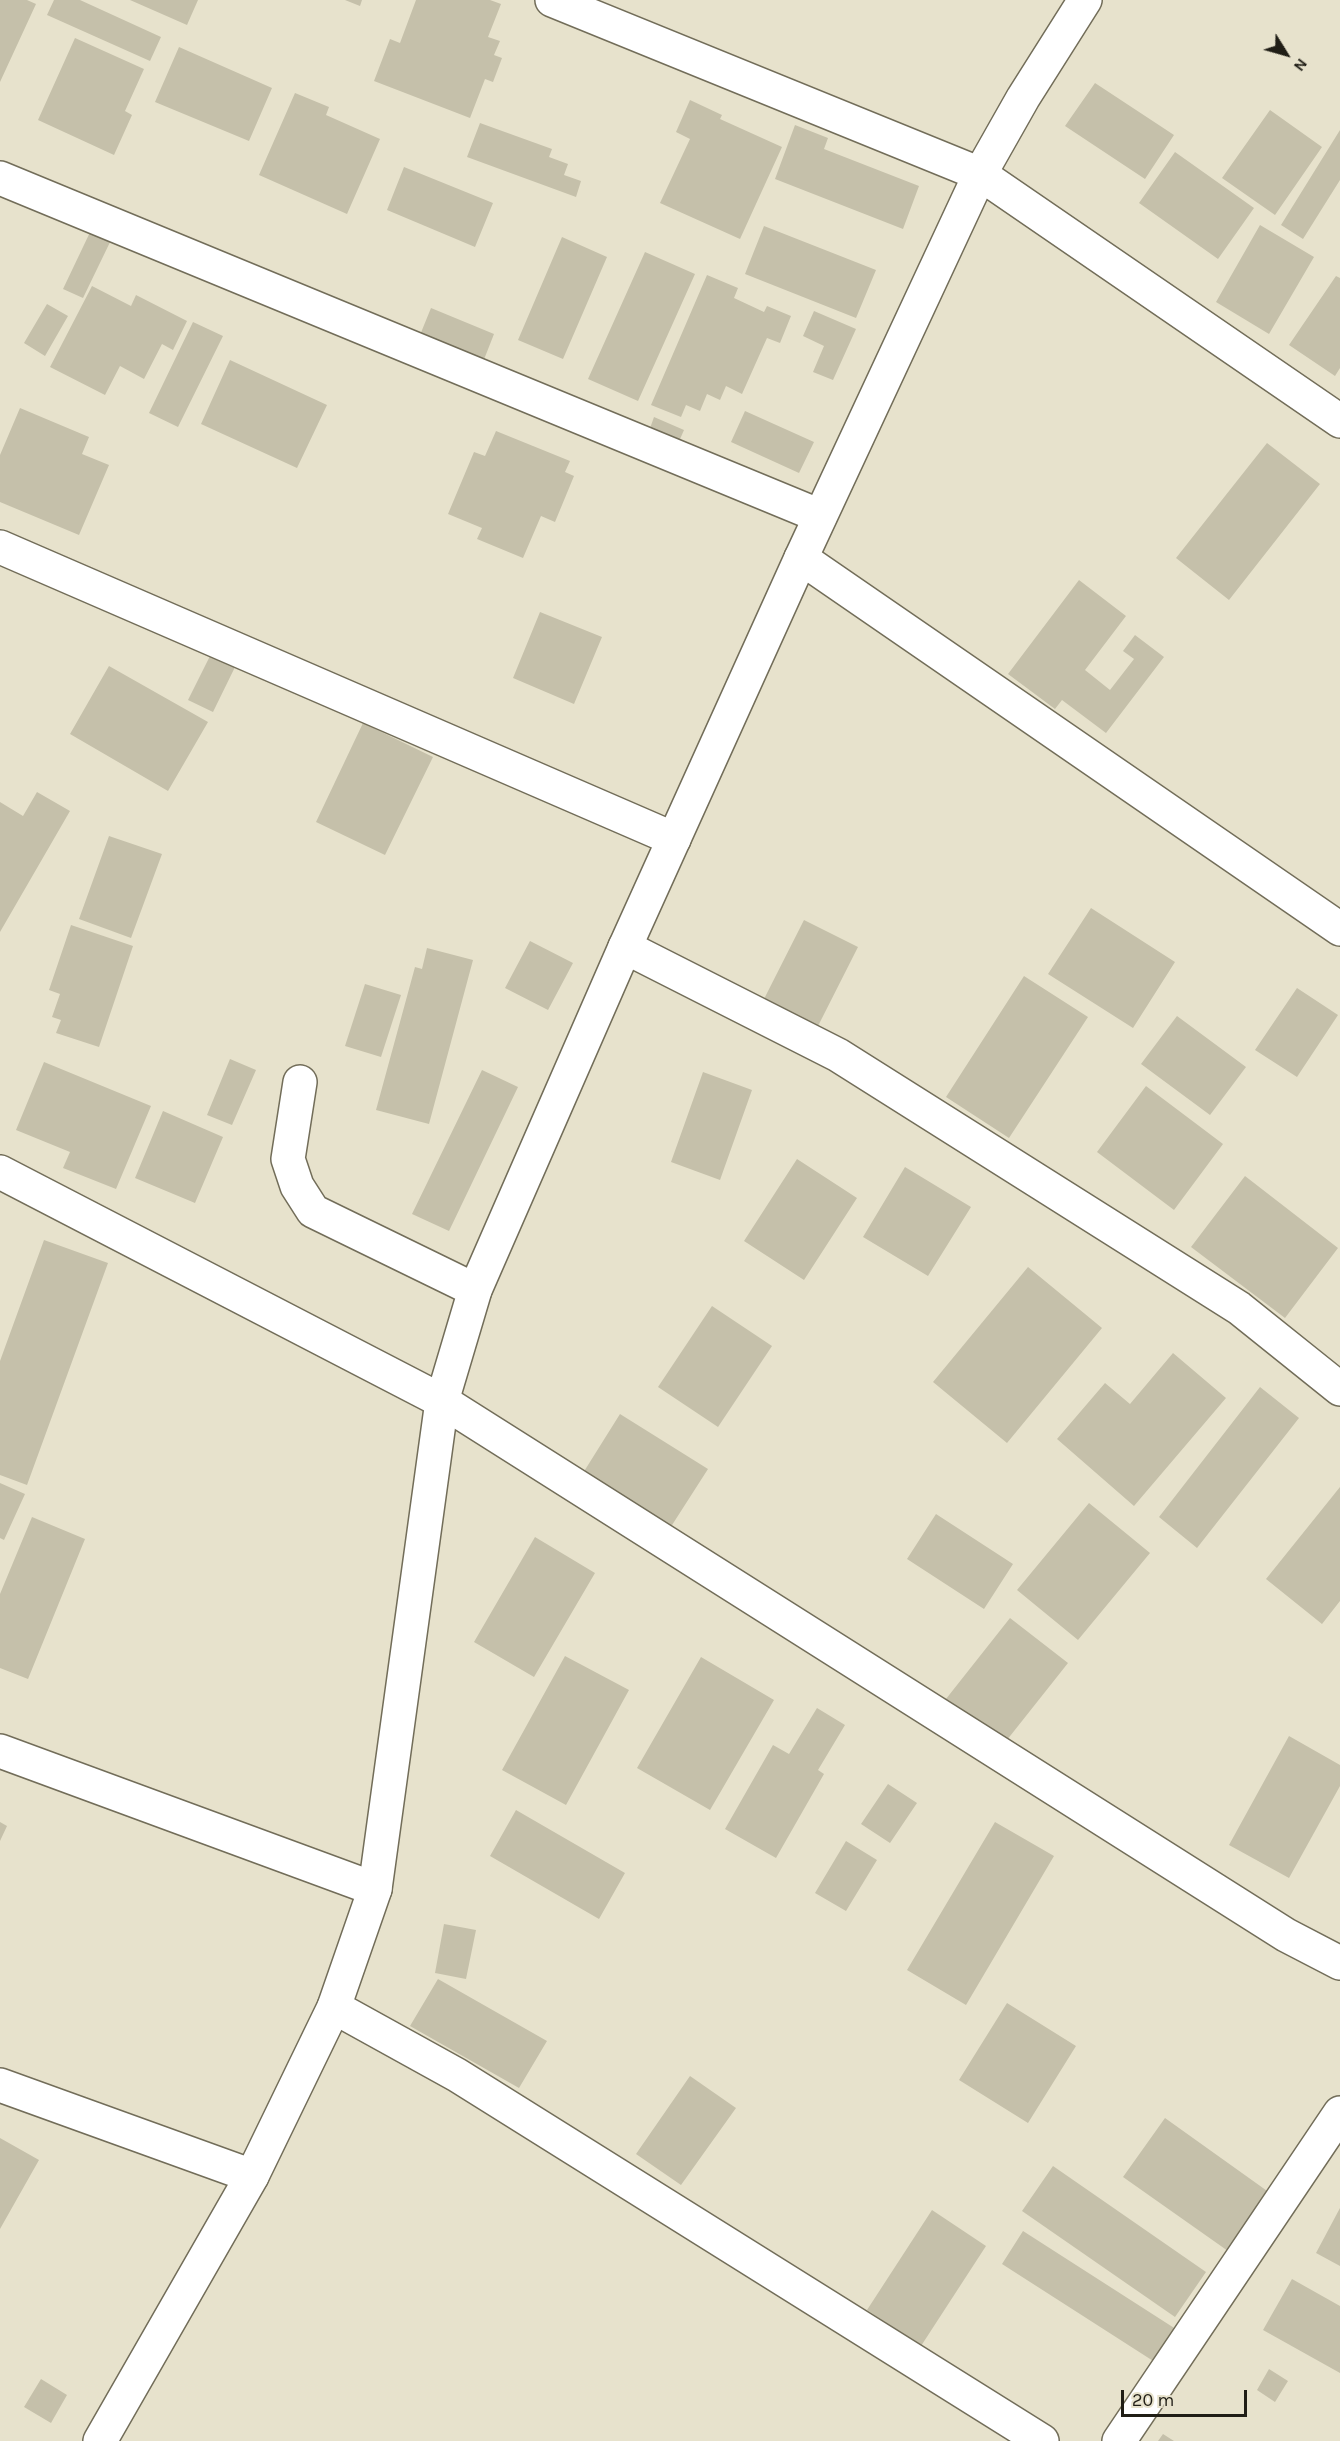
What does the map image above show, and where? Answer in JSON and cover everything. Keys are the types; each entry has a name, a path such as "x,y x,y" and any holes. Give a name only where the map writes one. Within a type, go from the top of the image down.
{"street":[{"path":"552,0 980,174 1340,421"},
{"path":"100,2441 252,2176 334,2007 375,1889 442,1401 476,1290 625,947 820,516 980,174 1023,98 1085,0"},
{"path":"0,178 820,516"},
{"path":"0,547 674,839"},
{"path":"801,558 1340,929"},
{"path":"625,947 838,1055 1239,1308 1340,1389"},
{"path":"300,1082 288,1159 297,1186 313,1211 476,1290"},
{"path":"0,1172 442,1401 1286,1935 1340,1963"},
{"path":"0,1751 375,1889"},
{"path":"334,2007 457,2075 1042,2441"},
{"path":"0,2085 252,2176"},
{"path":"1119,2441 1340,2112"}],"building":[{"path":"0,0 27,0 36,4 0,82"},
{"path":"54,0 80,0 161,37 150,61 47,15"},
{"path":"130,0 198,0 187,25"},
{"path":"345,0 362,0 360,6"},
{"path":"416,0 490,0 501,4 488,37 500,41 494,55 502,58 493,82 485,79 470,118 374,81 390,39 400,43"},
{"path":"75,38 144,69 125,111 132,115 114,155 38,120"},
{"path":"179,47 272,88 249,141 155,102"},
{"path":"1095,83 1174,135 1145,179 1065,126"},
{"path":"295,93 329,107 326,115 380,139 347,214 259,175"},
{"path":"690,100 722,115 720,119 782,147 740,239 660,203 690,139 676,132"},
{"path":"1270,110 1322,147 1275,215 1222,178"},
{"path":"480,123 552,149 549,157 568,164 564,175 581,181 576,197 467,157"},
{"path":"795,125 828,138 824,149 919,186 903,229 775,179"},
{"path":"1340,130 1340,180 1303,239 1281,225"},
{"path":"1175,152 1254,208 1218,259 1139,203"},
{"path":"404,167 493,203 475,247 387,210"},
{"path":"1260,225 1314,257 1269,334 1216,302"},
{"path":"93,226 113,236 83,298 63,289"},
{"path":"764,226 876,270 856,318 745,274"},
{"path":"562,237 607,257 563,359 518,340"},
{"path":"645,252 695,274 638,401 588,379"},
{"path":"707,275 738,288 734,298 764,312 767,306 791,316 780,343 767,338 742,394 726,386 720,400 707,394 700,411 686,405 681,417 651,405"},
{"path":"1336,276 1340,278 1340,368 1335,376 1289,345"},
{"path":"92,286 131,306 136,295 187,321 173,350 162,344 144,379 120,366 105,395 50,367"},
{"path":"47,304 68,316 45,356 24,343"},
{"path":"431,308 494,334 483,362 420,335"},
{"path":"814,311 856,329 833,380 813,372 824,346 803,336"},
{"path":"193,322 223,336 178,427 149,413"},
{"path":"230,360 327,405 297,468 201,424"},
{"path":"20,408 89,437 82,454 109,465 79,535 0,502 0,455"},
{"path":"745,411 814,442 799,473 731,442"},
{"path":"654,417 684,430 677,446 648,434"},
{"path":"496,431 570,461 565,472 574,476 555,522 541,516 523,558 477,539 482,528 448,514 474,452 485,456"},
{"path":"1267,443 1320,484 1229,600 1176,558"},
{"path":"1079,580 1126,616 1085,670 1110,690 1134,659 1123,651 1135,635 1164,657 1106,733 1062,700 1055,709 1008,674"},
{"path":"540,612 602,637 574,704 513,678"},
{"path":"211,654 236,665 213,712 188,700"},
{"path":"109,666 208,722 168,791 70,734"},
{"path":"363,723 433,757 385,855 316,822"},
{"path":"37,792 70,811 0,932 0,802 23,816"},
{"path":"109,836 162,854 131,938 79,919"},
{"path":"1091,908 1175,962 1133,1028 1048,974"},
{"path":"804,920 858,947 817,1028 763,1001"},
{"path":"71,925 133,946 99,1047 56,1033 61,1020 52,1017 60,994 49,990"},
{"path":"530,941 573,963 548,1010 505,988"},
{"path":"427,948 473,960 429,1124 376,1110 415,967 422,969"},
{"path":"1024,976 1088,1017 1009,1138 946,1097"},
{"path":"365,984 401,995 381,1057 345,1046"},
{"path":"1297,988 1338,1015 1297,1077 1255,1050"},
{"path":"1177,1016 1246,1067 1210,1115 1141,1064"},
{"path":"230,1059 256,1070 232,1125 207,1115"},
{"path":"44,1062 151,1106 116,1189 63,1168 70,1152 16,1130"},
{"path":"482,1070 518,1087 449,1231 412,1214"},
{"path":"703,1072 752,1090 720,1180 671,1162"},
{"path":"1146,1086 1223,1144 1174,1210 1097,1152"},
{"path":"163,1111 223,1137 195,1203 135,1178"},
{"path":"797,1159 857,1198 804,1280 744,1241"},
{"path":"905,1167 971,1207 928,1276 863,1237"},
{"path":"1245,1176 1338,1248 1285,1318 1191,1247"},
{"path":"44,1240 108,1263 27,1485 0,1475 0,1361"},
{"path":"1028,1267 1102,1328 1007,1443 933,1382"},
{"path":"712,1306 772,1346 718,1427 658,1387"},
{"path":"1173,1353 1226,1398 1134,1506 1057,1439 1105,1383 1130,1404"},
{"path":"1260,1387 1299,1418 1197,1548 1159,1517"},
{"path":"620,1414 708,1469 665,1536 578,1481"},
{"path":"0,1483 25,1494 4,1540 0,1538"},
{"path":"1340,1487 1340,1601 1322,1624 1266,1579"},
{"path":"1089,1503 1150,1553 1078,1640 1017,1590"},
{"path":"936,1514 1013,1564 984,1609 907,1559"},
{"path":"32,1517 85,1539 28,1679 0,1668 0,1594"},
{"path":"535,1537 595,1573 534,1677 474,1642"},
{"path":"1010,1618 1068,1663 999,1750 942,1704"},
{"path":"565,1656 629,1690 566,1805 502,1770"},
{"path":"701,1657 774,1700 710,1810 637,1768"},
{"path":"817,1708 845,1725 818,1770 824,1774 776,1858 725,1829 773,1745 789,1754"},
{"path":"1289,1736 1340,1765 1340,1786 1289,1878 1229,1845"},
{"path":"888,1784 917,1803 890,1843 861,1824"},
{"path":"516,1810 625,1873 599,1919 490,1856"},
{"path":"0,1822 7,1826 0,1841"},
{"path":"995,1822 1054,1856 966,2005 907,1970"},
{"path":"846,1841 877,1860 846,1911 815,1893"},
{"path":"444,1924 476,1930 466,1979 435,1973"},
{"path":"438,1979 547,2041 519,2088 410,2026"},
{"path":"1007,2003 1076,2046 1028,2123 959,2080"},
{"path":"690,2076 736,2108 681,2185 636,2154"},
{"path":"1165,2118 1270,2193 1228,2251 1123,2177"},
{"path":"0,2138 39,2160 0,2229"},
{"path":"1053,2166 1206,2272 1175,2317 1022,2211"},
{"path":"1340,2208 1340,2266 1316,2253"},
{"path":"932,2210 986,2246 921,2346 867,2310"},
{"path":"1023,2231 1182,2333 1161,2366 1002,2264"},
{"path":"1292,2279 1340,2306 1340,2373 1263,2330"},
{"path":"1269,2369 1288,2381 1275,2402 1257,2390"},
{"path":"41,2379 67,2395 51,2423 24,2407"},
{"path":"1163,2434 1174,2441 1158,2441"}]}
